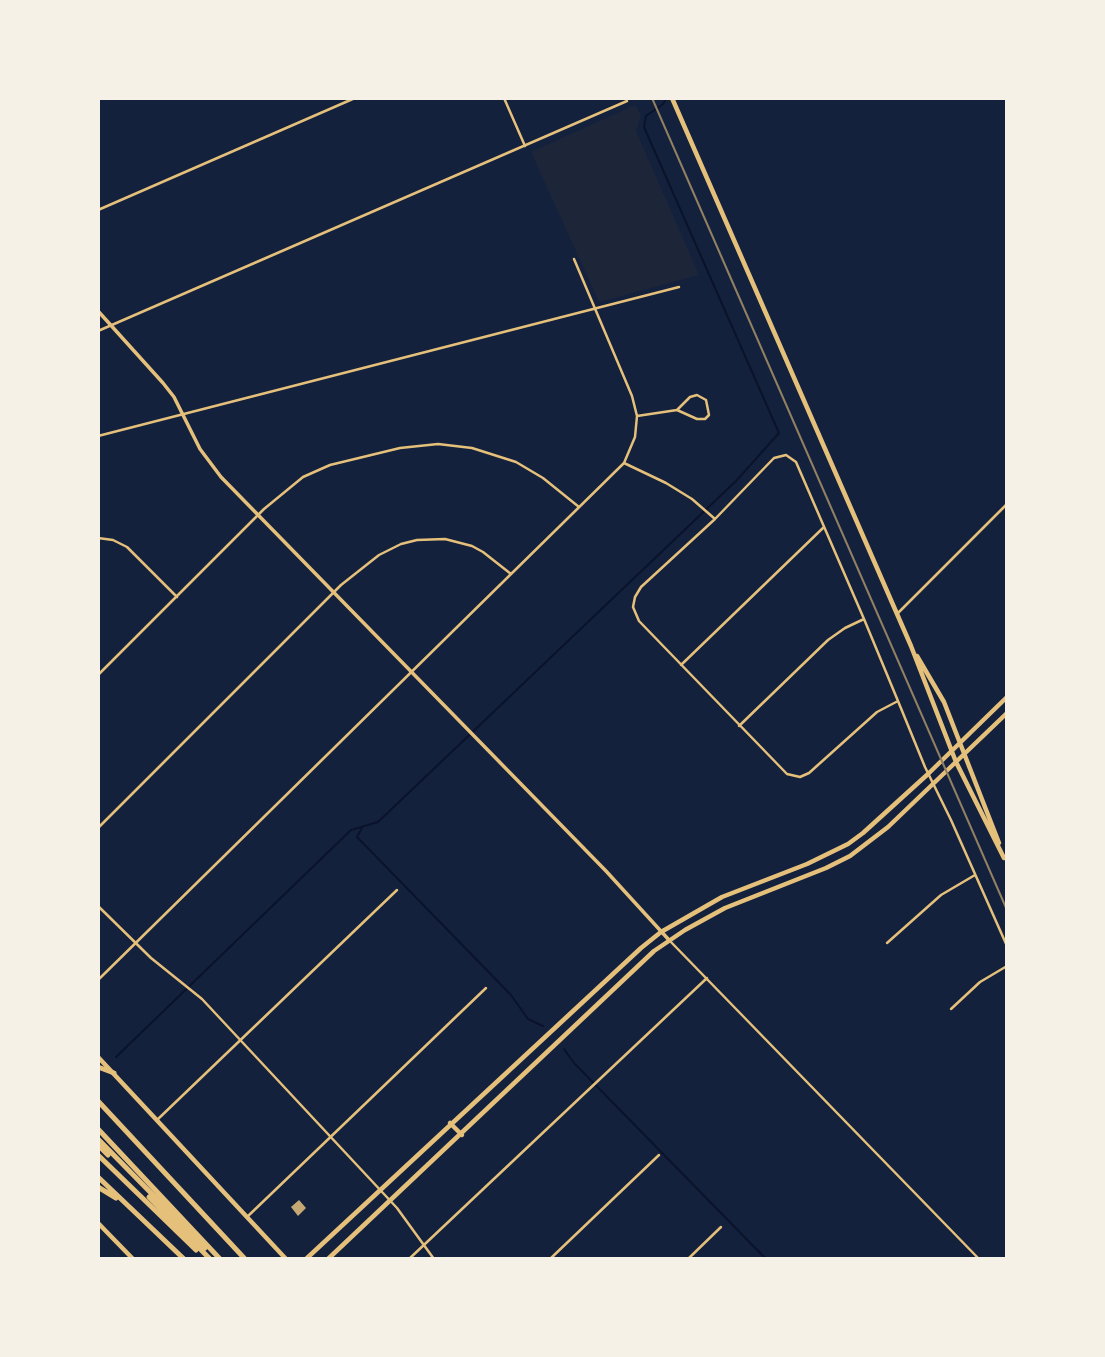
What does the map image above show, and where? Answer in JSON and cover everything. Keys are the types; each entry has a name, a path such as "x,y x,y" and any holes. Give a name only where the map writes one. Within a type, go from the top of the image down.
{"highway":[{"path":"98,1068 114,1073"},
{"path":"98,1101 245,1259"},
{"path":"98,1129 219,1259"},
{"path":"98,1139 208,1259"},
{"path":"98,1145 219,1259"},
{"path":"98,1155 172,1229 208,1259"},
{"path":"98,1177 184,1259"},
{"path":"98,1187 126,1205"}],"main road":[{"path":"673,99 911,646 951,751 1006,857"},
{"path":"911,646 944,702 1007,865"},
{"path":"306,1259 450,1123 662,932 722,897 848,844 891,810 1007,697"},
{"path":"328,1259 462,1135 641,962 669,940 725,908 827,868 853,854 888,827 934,785 1007,713"},
{"path":"848,844 853,854"},
{"path":"758,884 761,892"},
{"path":"584,1001 591,1008"},
{"path":"98,1056 286,1259"},
{"path":"450,1123 462,1135"},
{"path":"98,1223 133,1259"},
{"path":"273,1259 277,1250"}],"street":[{"path":"98,210 355,98"},
{"path":"504,98 525,145"},
{"path":"98,331 627,101"},
{"path":"98,980 624,463 635,437 637,416 628,383 574,259"},
{"path":"98,436 679,287"},
{"path":"98,311 163,383 208,460 258,515 606,871 669,940 979,1259"},
{"path":"637,416 677,410 697,419 705,419 709,415 708,402 697,395 690,397 677,410"},
{"path":"98,675 258,515 303,477 330,465 400,448 439,444 487,451 516,462 543,478 579,508"},
{"path":"898,701 877,712 809,773 800,777 787,774 635,614 635,597 642,586 715,519 775,458 786,455 797,466 864,619 898,701 928,774 1007,946"},
{"path":"624,463 666,482 715,519"},
{"path":"897,614 1007,504"},
{"path":"681,665 824,527"},
{"path":"98,538 113,540 127,547 177,597"},
{"path":"98,828 334,592 379,555 416,540 445,539 472,546 511,575"},
{"path":"739,726 828,640 864,619"},
{"path":"98,667 103,670"},
{"path":"887,943 941,895 976,875"},
{"path":"157,1120 397,890"},
{"path":"98,906 136,944 198,995 389,1200 434,1259"},
{"path":"951,1009 980,982 1007,966"},
{"path":"410,1259 707,978"},
{"path":"247,1217 486,988"},
{"path":"550,1259 659,1156"},
{"path":"688,1259 721,1227"}],"shaded area":[{"path":"635,105 641,115 636,131 699,275 599,302 531,152"}],"building":[{"path":"299,1200 306,1208 298,1216 291,1207"}],"waterway":[{"path":"116,1057 351,830 378,822 737,480 779,433 644,127 646,116 667,98"},
{"path":"363,826 357,837 511,995 528,1019 543,1026"},
{"path":"564,1049 574,1063 766,1259"}],"railway":[{"path":"652,98 1007,910"}]}
